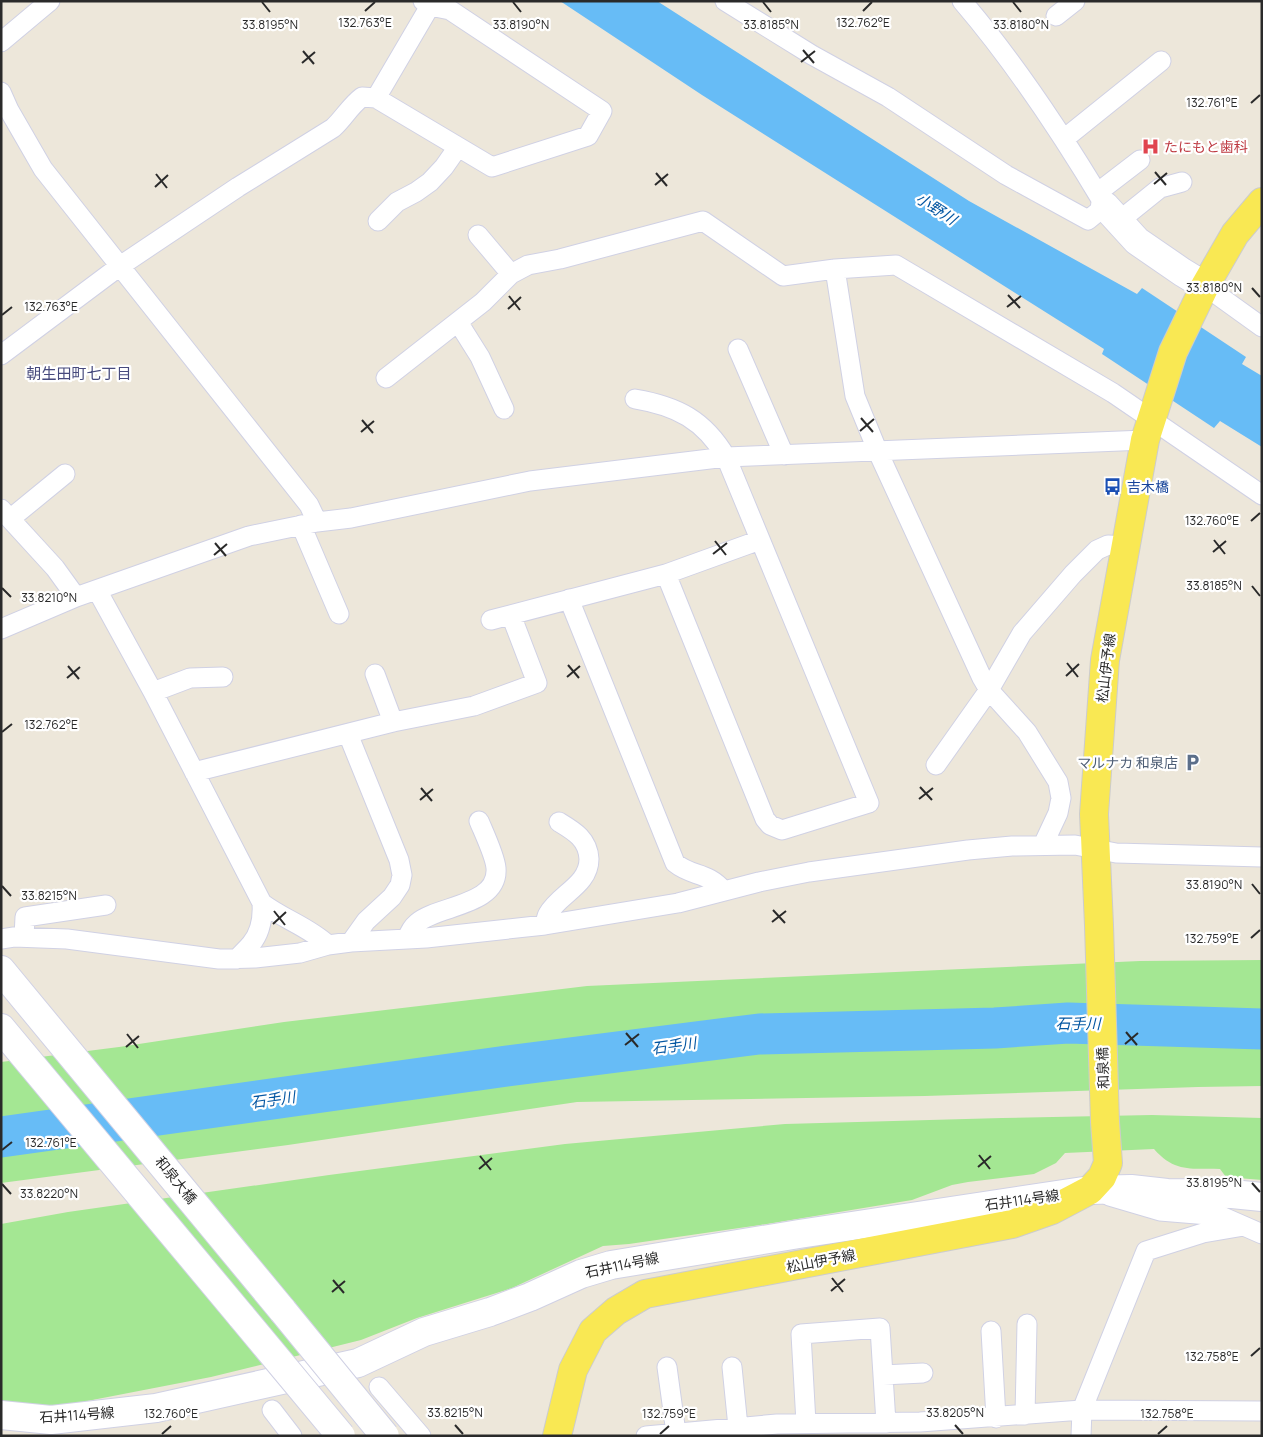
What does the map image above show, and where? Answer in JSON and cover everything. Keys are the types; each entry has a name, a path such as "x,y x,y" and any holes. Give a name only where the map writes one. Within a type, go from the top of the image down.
{"main road":[{"path":"1149,424 1173,352 1203,290 1235,234 1262,202"},
{"name":"松山伊予線","path":"1099,925 1094,814 1105,660 1149,424"},
{"name":"和泉橋","path":"1099,925 1105,1122"},
{"name":"松山伊予線","path":"557,1436 572,1370 593,1331 616,1311 645,1294 1012,1224 1052,1210 1090,1190 1102,1177 1108,1164 1105,1122"}],"street":[{"path":"1,42 50,1"},
{"path":"725,1 812,55 888,97 1006,175 1088,220 1107,207 1182,182"},
{"path":"962,1 998,46 1064,139 1107,207 1137,241 1182,272 1203,290 1262,327"},
{"path":"1056,16 1073,2"},
{"path":"1,355 120,266 238,187 333,128 343,119 352,105 362,97 376,98 492,167 588,136 602,111 450,10 427,3 376,98"},
{"path":"1064,139 1161,62"},
{"path":"1,92 5,112 43,169 309,504 309,524 339,614"},
{"path":"378,221 397,202 430,182 444,167 458,147"},
{"path":"1107,207 1140,160"},
{"path":"386,378 483,302 511,274 528,265 560,259 703,221 783,276 835,269 896,265 1113,393 1149,424 1262,495"},
{"path":"478,235 511,274"},
{"path":"835,269 855,396 878,452 989,690 1027,732 1058,782 1061,798 1058,813 1043,845"},
{"path":"458,322 480,357 504,409"},
{"path":"738,349 784,455"},
{"path":"635,399 657,402 680,411 704,428 716,440 726,458 869,803 782,830 770,825 765,819 666,574"},
{"path":"1,629 76,597 250,536 351,518 530,481 726,458 942,448 1149,424"},
{"path":"65,474 6,514 55,568 76,597"},
{"path":"491,620 666,574 760,540"},
{"path":"936,765 989,690 1022,633 1073,574 1097,550 1108,545 1126,546"},
{"path":"97,590 153,692 262,903 276,914 318,936 328,945"},
{"path":"569,599 675,863 683,870 706,876 718,884 724,891"},
{"path":"194,772 393,722 474,706 537,683 511,615"},
{"path":"375,674 393,722"},
{"path":"153,692 190,678 223,676"},
{"path":"348,734 399,860 402,875 400,885 392,898 366,921 351,942"},
{"path":"407,940 412,928 418,922 430,915 473,900 487,891 495,880 496,866 479,821"},
{"path":"545,925 548,914 581,881 589,866 588,848 577,833 559,822"},
{"path":"13,938 67,939 219,959 237,959 282,956 328,945 351,942 407,940 545,925 678,903 784,876 872,862 968,850 1075,845 1116,853 1262,857"},
{"path":"237,959 251,944 258,931 262,917 262,903"},
{"path":"13,938 25,917 106,905"},
{"path":"1,921 13,938"},
{"name":"和泉大橋","path":"1,970 349,1391 384,1436"},
{"path":"1,1028 341,1436"},
{"name":"石井114号線","path":"1,1415 51,1420 156,1408 358,1364 424,1332 490,1312 530,1297 581,1274 611,1264 1090,1190 1131,1189 1262,1197"},
{"path":"1090,1190 1160,1211 1222,1216 1262,1234"},
{"path":"1081,1436 1082,1410 1146,1251 1203,1232 1244,1226"},
{"path":"1025,1415 1027,1324"},
{"path":"806,1423 801,1334 880,1328 886,1422"},
{"path":"991,1331 996,1418"},
{"path":"667,1367 676,1433"},
{"path":"732,1367 738,1427"},
{"path":"883,1375 923,1373"},
{"path":"379,1386 421,1436"},
{"name":"和泉大橋","path":"349,1391 390,1426 398,1436"},
{"path":"272,1410 292,1436"},
{"path":"646,1436 738,1427 778,1430 806,1423 886,1422 952,1428 996,1418 1082,1410 1262,1411"}],"green space":[{"path":"1262,960 1262,1086 925,1096 577,1102 288,1145 1,1183 1,1062 119,1047 284,1022 587,986 1140,961"},
{"path":"1152,1115 1262,1118 1262,1180 1226,1177 1220,1169 1192,1169 1176,1166 1154,1149 1065,1153 1056,1163 1034,1174 952,1185 912,1200 760,1225 603,1246 512,1288 417,1318 361,1340 211,1377 51,1408 1,1404 1,1224 68,1212 565,1144 785,1124"}],"water":[{"name":"小野川","path":"560,1 657,1 969,201 1137,294 1142,288 1246,357 1242,364 1262,376 1262,447 1220,421 1214,428 1102,354 1104,349 702,95"}],"waterway":[{"name":"石手川","path":"1,1137 507,1066 759,1034 995,1028 1068,1023 1262,1029"}],"place":[{"name":"たにもと歯科","path":"1150,147"},
{"name":"吉木橋","path":"1113,487"},
{"name":"マルナカ 和泉店","path":"1192,763"}],"district":[{"name":"朝生田町七丁目","path":"79,374"}]}
